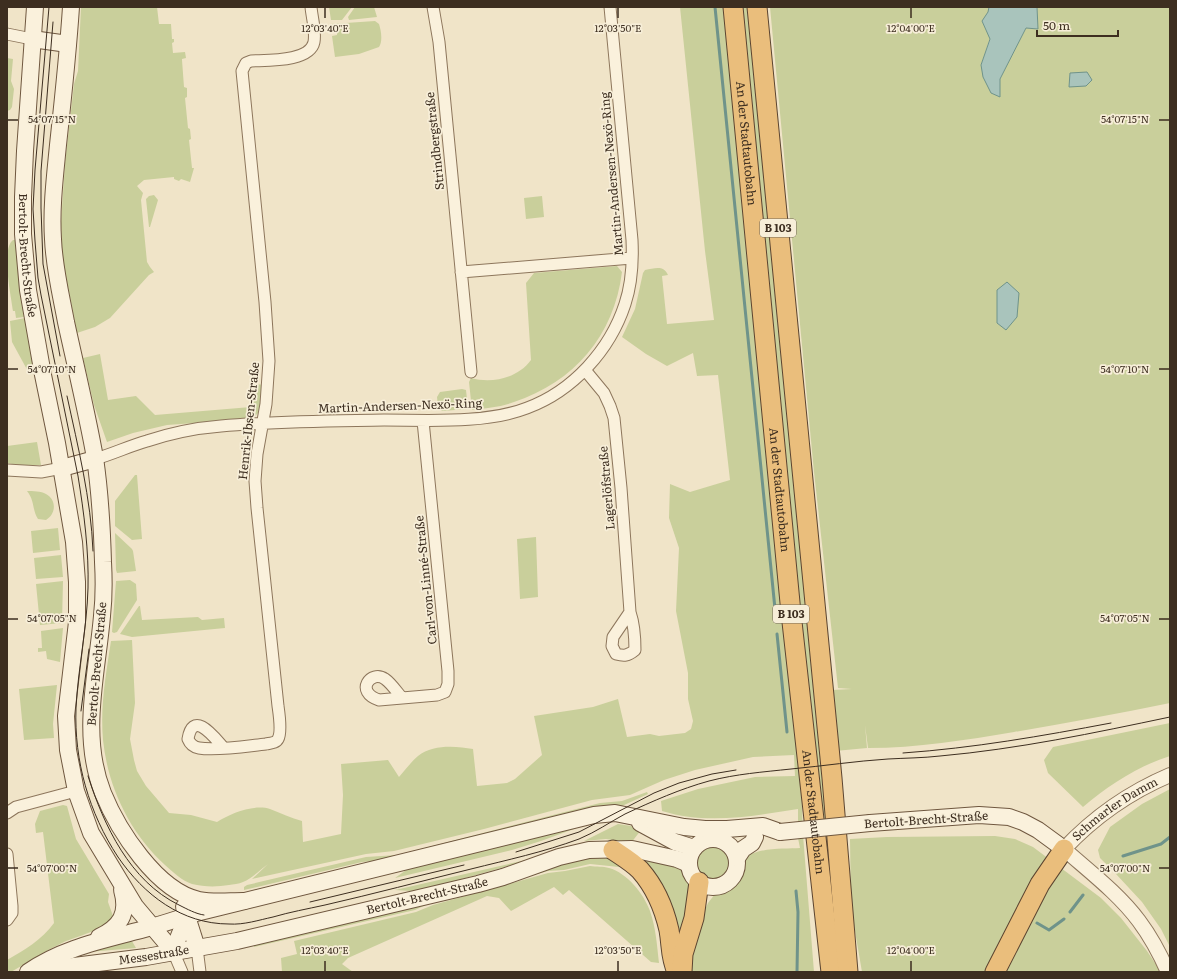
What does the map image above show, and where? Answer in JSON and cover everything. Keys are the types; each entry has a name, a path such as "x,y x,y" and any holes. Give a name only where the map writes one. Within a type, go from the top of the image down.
{"highway":[{"name":"An der Stadtautobahn","path":"733,7 791,612 837,947 848,972"},
{"name":"An der Stadtautobahn","path":"757,7 831,770 837,947 831,972"},
{"path":"995,972 1040,884 1064,849"},
{"path":"613,850 639,870 655,891 666,918 672,959 677,972"},
{"path":"682,972 683,954 705,884"},
{"path":"823,972 837,947 856,967 857,972"}],"main road":[{"name":"Bertolt-Brecht-Straße","path":"35,7 24,158 23,234 28,290 43,375 62,468 74,542 77,582 77,622 66,716 68,750 76,791 91,833 135,906 172,951"},
{"name":"Bertolt-Brecht-Straße","path":"71,7 52,212 53,240 60,294 95,459 101,508 104,594 91,703 91,730 94,758 102,790 123,832 152,870 176,890 188,897 200,900 244,901"},
{"path":"32,39 68,44"},
{"path":"62,468 95,459"},
{"name":"Bertolt-Brecht-Straße","path":"152,927 244,901 594,815 615,813 684,827 727,829 763,826 780,832"},
{"name":"Bertolt-Brecht-Straße","path":"629,816 675,842 694,848 701,842 708,839 717,839 725,842 744,837 755,837 780,832 870,823 979,815 1009,817 1038,830 1064,849"},
{"path":"737,858 743,849 752,843 755,837"},
{"path":"694,848 689,858 692,874 705,884 723,884 733,876 737,864 737,858 730,846 725,842"},
{"name":"Bertolt-Brecht-Straße","path":"176,890 187,916 197,948 237,941 478,884 578,852 600,849 632,849 689,864"},
{"name":"Bertolt-Brecht-Straße","path":"87,944 111,931 118,924 125,910 125,900 119,881"},
{"path":"172,951 187,916"},
{"name":"Messestraße","path":"28,972 53,957 87,944 152,927"},
{"name":"Messestraße","path":"39,972 58,968 146,957 172,951 197,948"}],"street":[{"name":"Henrik-Ibsen-Straße","path":"223,747 273,743 278,740 280,734 255,481 257,454 263,424 270,361 242,71 246,63 251,61 298,57 309,50 314,42 311,7"},
{"name":"Strindbergstraße","path":"433,7 439,42 471,372"},
{"name":"Martin-Andersen-Nexö-Ring","path":"95,459 113,454 145,441 175,433 220,426 386,420 423,421 501,416 527,408 552,396 574,381 601,352 612,334 625,305 630,285 632,258 610,7"},
{"path":"7,34 32,39"},
{"path":"461,272 632,258"},
{"name":"Lagerlöfstraße","path":"584,370 604,393 614,418 630,612"},
{"name":"Carl-von-Linné-Straße","path":"402,698 437,695 445,692 448,684 448,671 423,421"},
{"path":"7,470 41,472 62,468"},
{"name":"Schmarler Damm","path":"1064,849 1085,829 1120,802 1149,784 1170,775"},
{"path":"7,813 16,807 76,791"},
{"path":"1064,849 1115,894 1132,913 1148,935 1168,972"},
{"path":"7,854 12,913 7,920"},
{"path":"197,948 200,972"},
{"path":"172,951 182,972"}],"green space":[{"path":"81,7 157,7 159,24 171,24 172,39 174,39 174,42 172,43 173,53 185,52 186,58 182,60 184,87 187,88 187,97 185,98 188,128 190,129 191,139 189,140 192,168 194,168 190,182 181,179 179,181 174,179 174,177 144,180 137,186 143,193 141,200 147,262 154,272 149,275 110,318 95,327 77,333 62,256 61,223 65,163 74,84 78,71"},
{"path":"329,7 352,7 342,20 331,20"},
{"path":"355,7 374,7 377,17 349,20 348,17"},
{"path":"680,7 726,7 801,780 803,835 814,972 692,972 691,955 702,916 708,903 715,894 726,891 733,886 738,880 745,859 750,855 756,852 771,849 800,848 798,838 798,809 730,818 696,818 662,811 661,801 698,789 755,777 795,776 794,755 753,757 695,770 664,780 630,795 592,800 394,851 366,854 252,879 268,864 250,878 238,884 206,886 192,884 185,881 165,865 141,839 123,808 110,775 103,740 102,715 111,641 132,640 135,703 130,739 134,760 137,771 146,786 169,813 191,815 217,822 229,815 243,810 257,808 270,809 302,821 303,842 341,834 343,795 341,764 388,760 399,777 415,758 424,752 431,749 445,747 459,747 473,749 477,786 507,783 515,779 542,755 534,716 593,707 618,699 627,737 650,734 659,736 685,733 691,729 693,721 688,699 688,673 676,611 679,548 669,518 670,484 690,492 730,480 718,375 697,376 693,353 667,366 646,354 622,337 635,309 645,270 662,268 668,275 662,276 667,324 714,320 705,251"},
{"path":"741,7 747,7 823,778 840,972 815,779"},
{"path":"770,7 989,7 988,12 982,21 990,38 981,65 1000,97 1000,79 1026,28 1038,29 1037,7 1170,7 1170,703 996,735 905,747 868,748 865,725 867,748 835,751 832,690 852,689 838,688 814,472"},
{"path":"375,21 379,24 381,32 381,42 379,47 359,54 335,57 332,36 337,35 337,27 332,27 331,24"},
{"path":"7,58 13,59 11,81 14,89 12,107 7,111"},
{"path":"154,195 158,200 149,227 146,199 149,196"},
{"path":"542,196 544,217 526,219 524,198"},
{"path":"13,240 15,240 24,317 16,318 15,311 13,311 7,262 9,245"},
{"path":"617,266 622,272 618,295 600,336 588,354 555,382 536,393 504,405 472,410 469,382 471,378 479,380 496,380 504,378 519,371 531,360 526,283 534,273"},
{"path":"25,318 34,373 30,375 12,342 10,321"},
{"path":"100,354 108,400 136,396 155,415 251,407 253,371 256,371 256,384 264,385 259,412 252,419 167,425 133,433 107,442 94,405 83,358"},
{"path":"462,389 466,390 468,409 442,411 438,407 437,397 440,392"},
{"path":"37,442 41,465 18,465 7,463 7,446"},
{"path":"135,475 137,475 142,539 132,540 115,526 115,501"},
{"path":"27,491 44,493 52,500 54,507 53,511 46,520 38,519 30,495"},
{"path":"58,528 60,550 33,553 31,531"},
{"path":"115,533 132,549 136,571 117,573"},
{"path":"536,537 538,597 520,599 517,539"},
{"path":"61,555 63,577 36,579 34,558"},
{"path":"130,580 136,584 137,600 117,632 114,633 112,632 116,581"},
{"path":"63,581 62,623 40,625 36,584"},
{"path":"139,606 142,620 198,617 202,620 224,618 225,628 132,637 120,634"},
{"path":"63,628 60,662 47,659 46,651 38,652 38,648 42,648 41,631"},
{"path":"57,685 53,724 54,738 24,740 19,689"},
{"path":"1170,723 1170,756 1147,765 1124,777 1083,807 1048,773 1044,760 1053,747"},
{"path":"1170,789 1170,947 1161,929 1142,902 1100,858 1098,850 1110,827 1142,804"},
{"path":"647,792 648,794 622,806 607,806 396,859 362,862 244,890 244,887 247,885 366,857 397,855 600,803 622,801"},
{"path":"63,805 67,806 76,839 109,894 108,902 113,916 103,926 68,940 11,972 7,972 7,960 38,940 54,923 43,832 36,833 35,824 40,811"},
{"path":"618,824 631,826 641,830 631,843 606,839 584,841"},
{"path":"582,826 512,850 395,878 409,868"},
{"path":"995,836 1015,839 1033,847 1101,898 1121,918 1147,951 1161,972 862,972 851,908 850,839 887,837"},
{"path":"710,847 716,847 725,851 729,863 725,875 716,879 710,879 701,875 697,866 697,860 701,851"},
{"path":"634,852 677,864 686,875 692,889 679,942"},
{"path":"596,858 607,858 622,863 619,867 590,864 564,870 548,871 519,879 557,866"},
{"path":"526,860 440,885 411,891 395,890"},
{"path":"590,866 607,867 622,874 634,885 644,898 654,924 659,963 651,962 569,890 563,895 554,887 511,911 499,898 487,896 348,958 342,964 353,972 282,972 281,958 297,954 294,941 416,912 433,905 548,873"},
{"path":"432,902 415,910 254,947 253,942"},
{"path":"129,936 136,948 88,952"}],"water":[{"path":"989,7 1037,7 1038,29 1026,28 1000,79 1000,97 991,93 983,77 981,65 990,39 982,21 988,12"},
{"path":"1087,72 1092,80 1086,86 1069,87 1070,73"},
{"path":"1007,282 1019,293 1017,317 1006,330 997,323 997,290"}],"waterway":[{"path":"715,7 776,619"},
{"path":"777,634 787,732"},
{"path":"1123,856 1161,844 1170,837"},
{"path":"796,891 798,912 797,972"},
{"path":"1070,912 1083,895"},
{"path":"1037,923 1049,930 1064,919"}],"tram line":[{"path":"49,7 33,209 38,278 78,476 87,546 87,603 76,708 78,747 85,786 99,823 108,840 128,871 152,895 166,905 195,919 212,923 240,924 251,922 552,848 579,839 625,814 667,796 698,784 719,779 852,762 934,757 969,753 1084,735 1170,717"},
{"path":"53,22 41,171 41,208 43,264 60,356"},
{"path":"67,396 87,493 93,551"},
{"path":"81,711 89,649"},
{"path":"903,753 1008,741 1111,723"},
{"path":"516,852 579,832 654,793 679,783 712,774 736,770"},
{"path":"88,776 102,814 121,850 133,867 146,882 162,895 188,910 204,915"},
{"path":"310,902 464,865"}]}
